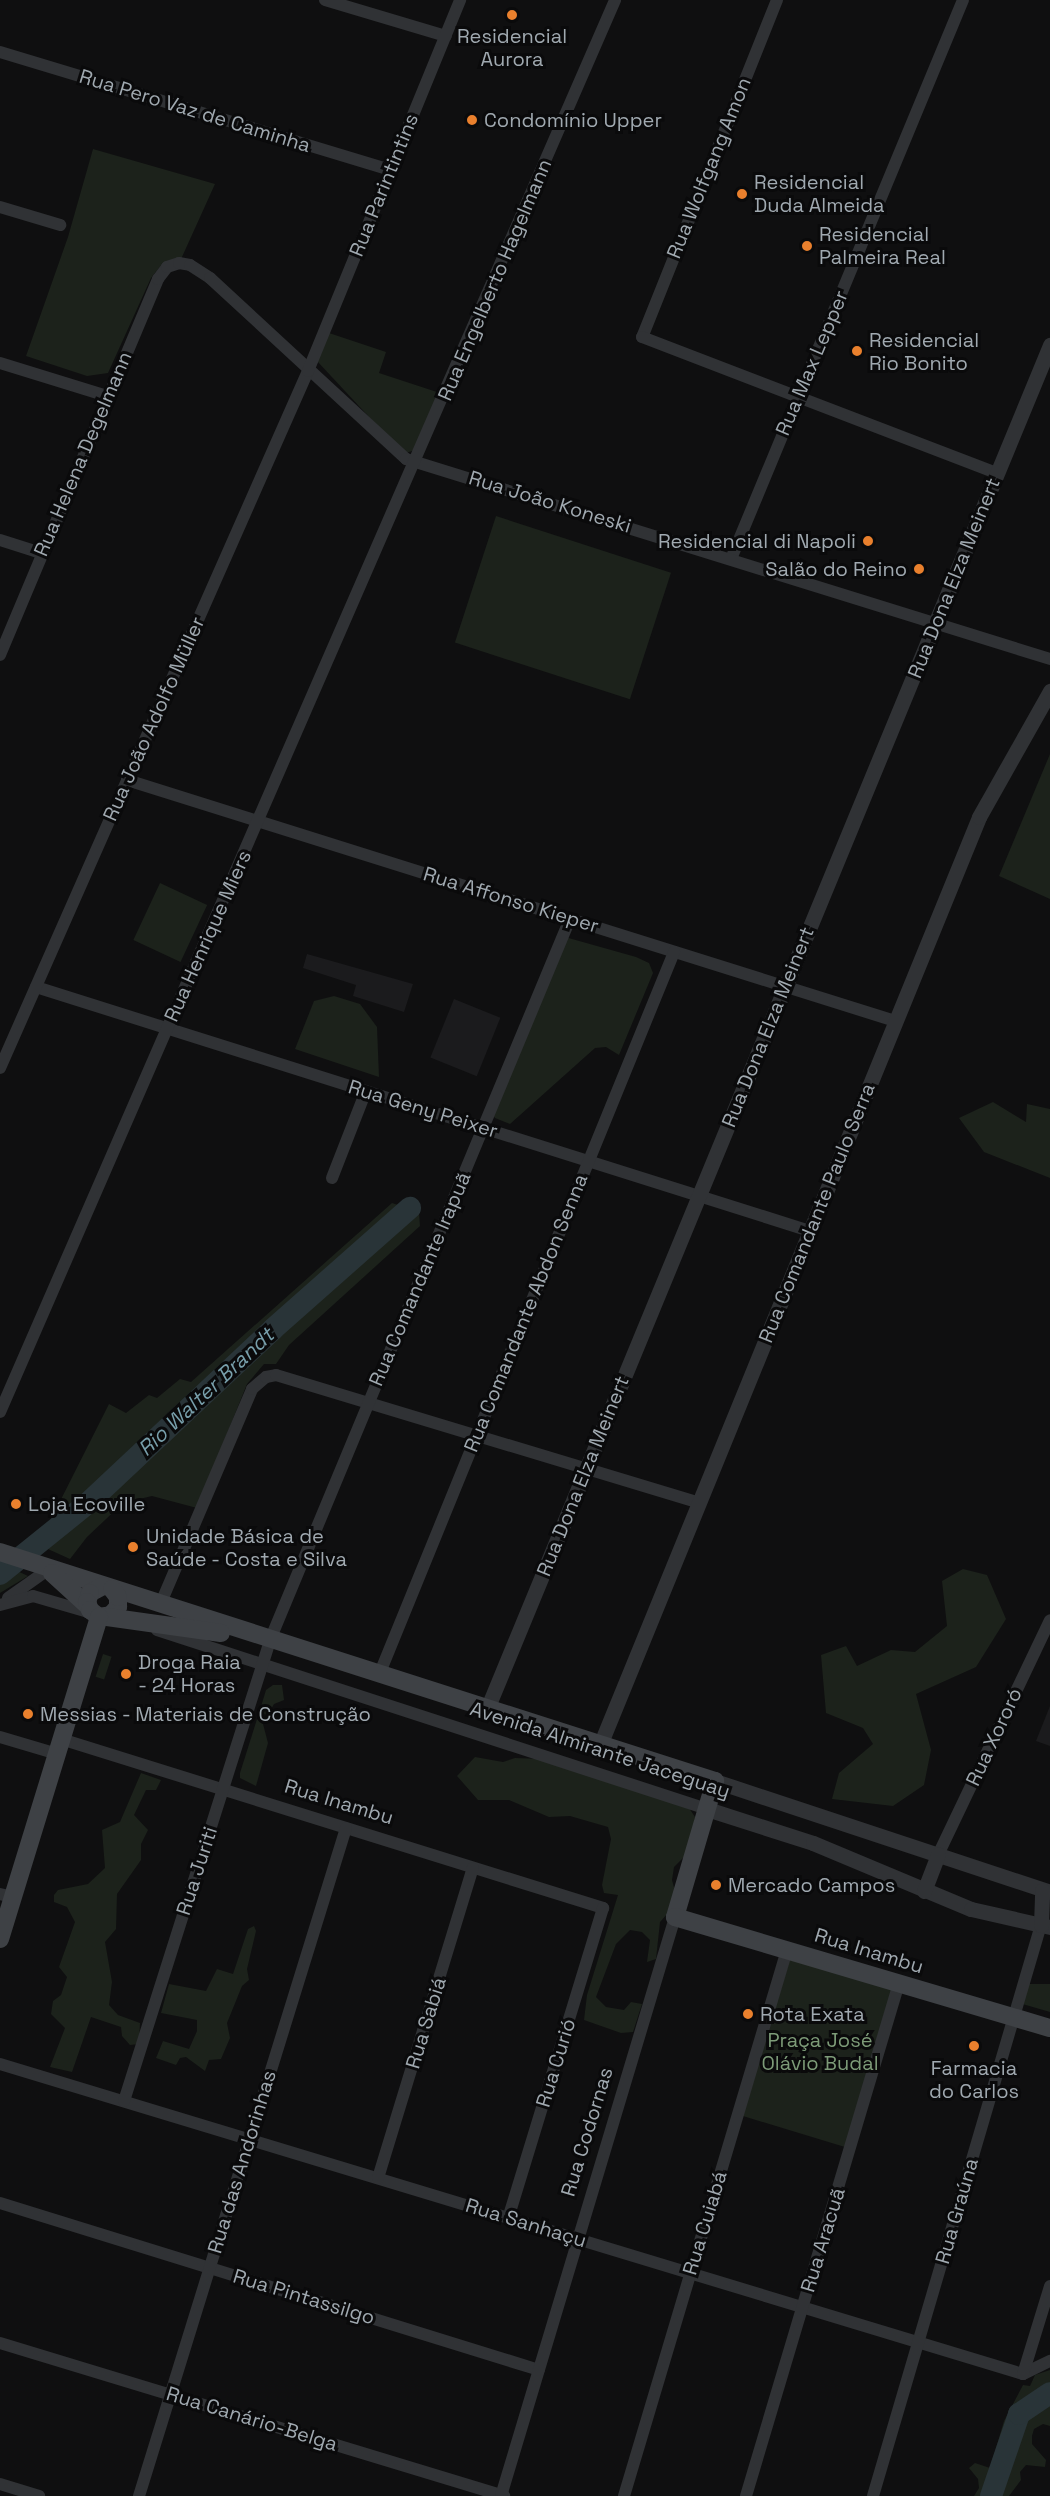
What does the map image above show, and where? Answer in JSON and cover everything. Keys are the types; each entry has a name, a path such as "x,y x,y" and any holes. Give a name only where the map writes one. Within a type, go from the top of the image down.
{"main road":[{"name":"Avenida Almirante Jaceguay","path":"9,1556 715,1782"},
{"path":"49,1569 96,1614"},
{"path":"0,1939 6,1896 59,1747 96,1614 90,1593 107,1588 118,1597 118,1607 96,1614"},
{"name":"Avenida Almirante Jaceguay","path":"96,1614 133,1622 270,1640"},
{"name":"Rua Codornas","path":"675,1917 715,1782"},
{"name":"Rua Inambu","path":"675,1917 1050,2028"}],"street":[{"path":"325,0 446,36"},
{"name":"Rua Parintintins","path":"308,371 460,0"},
{"name":"Rua Engelberto Hagelmann","path":"417,461 615,0"},
{"name":"Rua Wolfgang Amon","path":"777,0 642,337 798,397"},
{"name":"Rua Max Lepper","path":"731,559 963,0"},
{"name":"Rua Pero Vaz de Caminha","path":"0,52 390,170"},
{"path":"0,207 60,225"},
{"name":"Rua João Koneski","path":"179,263 190,265 210,278 399,455 1050,658"},
{"name":"Rua Helena Degelmann","path":"0,655 107,396 162,272 179,263"},
{"name":"Rua Dona Elza Meinert","path":"487,1709 1050,345"},
{"path":"0,363 107,396"},
{"name":"Rua João Adolfo Müller","path":"0,1068 308,371"},
{"path":"798,397 997,472"},
{"name":"Rua Henrique Miers","path":"0,1412 417,461"},
{"path":"0,540 41,553"},
{"name":"Rua Comandante Paulo Serra","path":"600,1745 979,817 1050,690"},
{"name":"Rua Affonso Kieper","path":"127,780 895,1021"},
{"name":"Rua Comandante Irapuã","path":"270,1640 570,919"},
{"name":"Rua Comandante Abdon Senna","path":"379,1674 674,951"},
{"name":"Rua Geny Peixer","path":"36,987 810,1231"},
{"path":"332,1178 366,1091"},
{"path":"160,1605 252,1389 266,1377 288,1377 699,1503"},
{"path":"0,1605 49,1569"},
{"name":"Avenida Almirante Jaceguay","path":"0,1605 33,1596 96,1614"},
{"name":"Rua Xororó","path":"938,1855 1050,1620"},
{"name":"Avenida Almirante Jaceguay","path":"133,1622 813,1843 971,1910 1045,1926"},
{"name":"Rua Juriti","path":"124,2101 270,1640"},
{"name":"Rua Inambu","path":"0,1737 59,1747 223,1789 603,1908"},
{"name":"Avenida Almirante Jaceguay","path":"715,1782 1046,1891"},
{"name":"Rua das Andorinhas","path":"139,2496 346,1828"},
{"path":"924,1891 938,1855"},
{"name":"Rua Sabiá","path":"378,2178 473,1868"},
{"path":"1045,1926 1046,1891"},
{"name":"Rua Curió","path":"508,2218 603,1908"},
{"name":"Rua Codornas","path":"502,2496 675,1917"},
{"name":"Rua Graúna","path":"873,2496 1013,2017 1045,1926"},
{"name":"Rua Cuiabá","path":"624,2496 787,1950"},
{"name":"Rua Aracuã","path":"746,2496 899,1983"},
{"name":"Rua Sanhaçu","path":"0,2064 1023,2374"},
{"name":"Rua Pintassilgo","path":"0,2203 539,2370"},
{"path":"1023,2374 1050,2286"},
{"name":"Rua Canário-Belga","path":"0,2343 502,2496"},
{"path":"1023,2374 1050,2361"},
{"path":"0,2484 39,2496"}],"shaded area":[{"path":"307,954 413,984 404,1012 353,996 356,985 303,968"},
{"path":"454,999 500,1018 477,1076 430,1057"},
{"path":"1050,1706 1050,1746 1036,1741"}],"green space":[{"path":"93,149 215,184 182,257 162,264 151,278 108,373 87,376 26,356 68,237"},
{"path":"329,333 386,352 379,373 443,394 418,449 406,453 398,448 317,361"},
{"path":"496,516 671,573 630,699 455,642"},
{"path":"1050,754 1050,899 999,876"},
{"path":"160,883 207,905 181,962 133,940"},
{"path":"565,937 636,957 649,963 653,973 619,1055 606,1047 595,1048 510,1124 495,1118 489,1110"},
{"path":"334,996 360,1004 377,1027 379,1077 295,1049 314,1001"},
{"path":"993,1102 1026,1122 1027,1104 1050,1109 1050,1178 984,1152 959,1118"},
{"path":"392,1203 419,1212 420,1226 289,1345 276,1364 264,1364 247,1384 197,1508 152,1496 123,1503 87,1537 70,1559 39,1545 37,1547 109,1404 126,1413 149,1395 157,1398 180,1379 191,1382"},
{"path":"0,1563 28,1576 0,1593"},
{"path":"963,1569 987,1575 1006,1619 976,1667 916,1694 931,1750 924,1785 893,1806 832,1799 839,1773 873,1744 863,1728 826,1713 821,1655 846,1646 857,1666 891,1650 915,1652 947,1626 942,1581"},
{"path":"103,1654 112,1657 104,1680 96,1677"},
{"path":"273,1685 282,1685 284,1700 274,1704 268,1715 259,1713 266,1690"},
{"path":"257,1719 263,1724 268,1743 256,1786 240,1778 240,1773"},
{"path":"475,1757 503,1762 515,1758 543,1759 689,1808 695,1817 690,1851 674,1867 672,1880 678,1902 660,1922 656,1959 647,1962 650,1940 642,1932 630,1930 616,1944 596,1997 606,2007 624,2010 631,2002 642,2004 633,2032 621,2033 584,2020 587,1995 618,1895 604,1893 602,1885 611,1839 608,1827 570,1816 549,1817 509,1800 478,1800 457,1776"},
{"path":"141,1773 161,1780 156,1790 146,1790 134,1815 148,1830 141,1844 141,1860 117,1894 116,1929 105,1942 112,1982 109,2005 118,2015 140,2023 139,2044 130,2045 122,2036 121,2027 91,2017 72,2072 50,2067 65,2028 51,2014 53,2001 61,1995 67,1977 59,1967 75,1922 67,1907 54,1902 54,1895 58,1890 88,1884 105,1868 102,1830 120,1822"},
{"path":"254,1926 256,1931 247,1969 249,1980 242,1986 227,2023 230,2038 221,2059 209,2060 205,2071 186,2057 180,2058 176,2065 156,2058 163,2041 189,2049 197,2031 197,2020 161,2013 169,1984 206,1991 217,1969 233,1974 248,1929"},
{"name":"Praça José Olávio Budal","path":"791,1956 896,1988 847,2148 742,2116"},
{"path":"1025,1984 1050,1984 1050,2012 1019,2003"},
{"path":"1050,2370 1050,2389 1011,2418 1010,2442 1020,2418 1050,2398 1050,2426 1043,2424 1034,2429 1032,2436 1032,2444 1046,2460 1045,2467 1026,2465 1020,2472 1021,2480 1009,2496 994,2496 1008,2447 988,2496 974,2496 979,2488 978,2479 969,2468 975,2463 990,2468 1004,2421 1023,2385 1030,2386 1035,2375"}],"waterway":[{"name":"Rio Walter Brandt","path":"0,1574 88,1503 273,1329 410,1208"},
{"path":"991,2496 1019,2414 1050,2393"}],"place":[{"name":"Residencial Aurora","path":"512,15"},
{"name":"Condomínio Upper","path":"472,120"},
{"name":"Residencial Duda Almeida","path":"742,194"},
{"name":"Residencial Palmeira Real","path":"807,246"},
{"name":"Residencial Rio Bonito","path":"857,351"},
{"name":"Residencial di Napoli","path":"868,541"},
{"name":"Salão do Reino","path":"919,569"},
{"name":"Loja Ecoville","path":"16,1504"},
{"name":"Unidade Básica de Saúde - Costa e Silva","path":"133,1547"},
{"name":"Droga Raia - 24 Horas","path":"126,1674"},
{"name":"Messias - Materiais de Construção","path":"28,1714"},
{"name":"Mercado Campos","path":"716,1885"},
{"name":"Rota Exata","path":"748,2014"},
{"name":"Farmacia do Carlos","path":"974,2046"}]}
